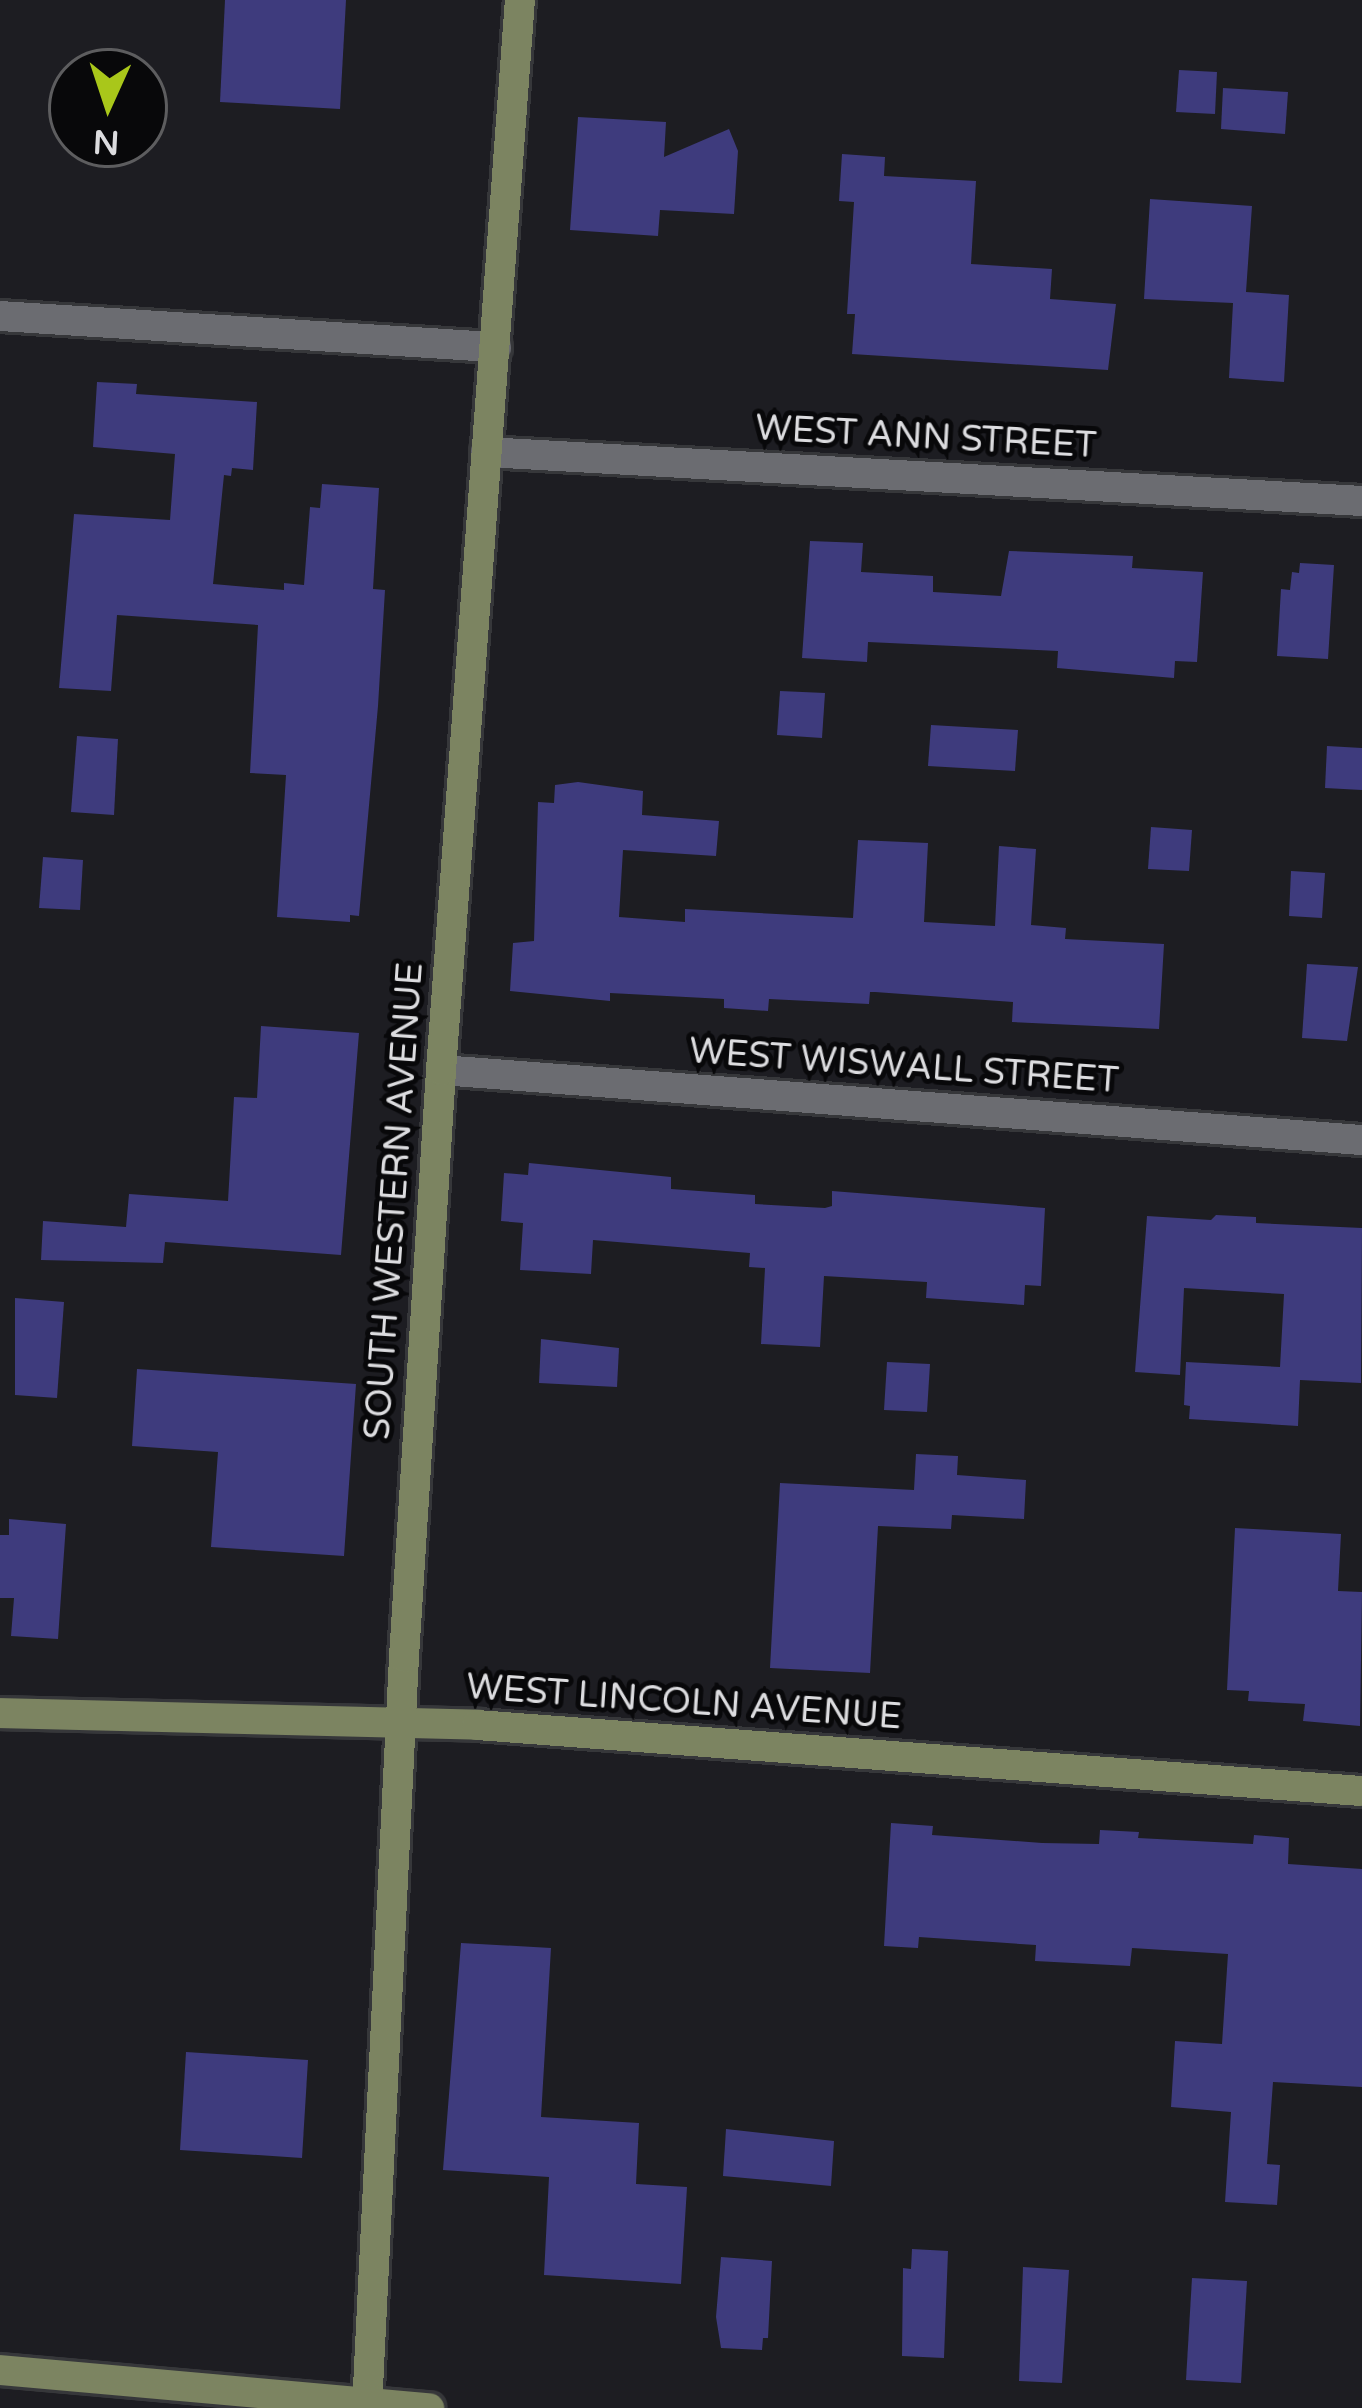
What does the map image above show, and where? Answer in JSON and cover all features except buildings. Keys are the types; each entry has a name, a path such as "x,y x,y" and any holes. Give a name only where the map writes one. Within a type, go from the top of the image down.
{"main road":[{"name":"SOUTH WESTERN AVENUE","path":"367,2406 401,1721 441,1070 520,0"},
{"name":"WEST LINCOLN AVENUE","path":"0,1713 401,1721 1362,1791"},
{"path":"0,2370 429,2408"}],"street":[{"path":"0,316 496,346"},
{"name":"WEST ANN STREET","path":"486,452 1362,501"},
{"name":"WEST WISWALL STREET","path":"441,1070 1362,1140"}]}
